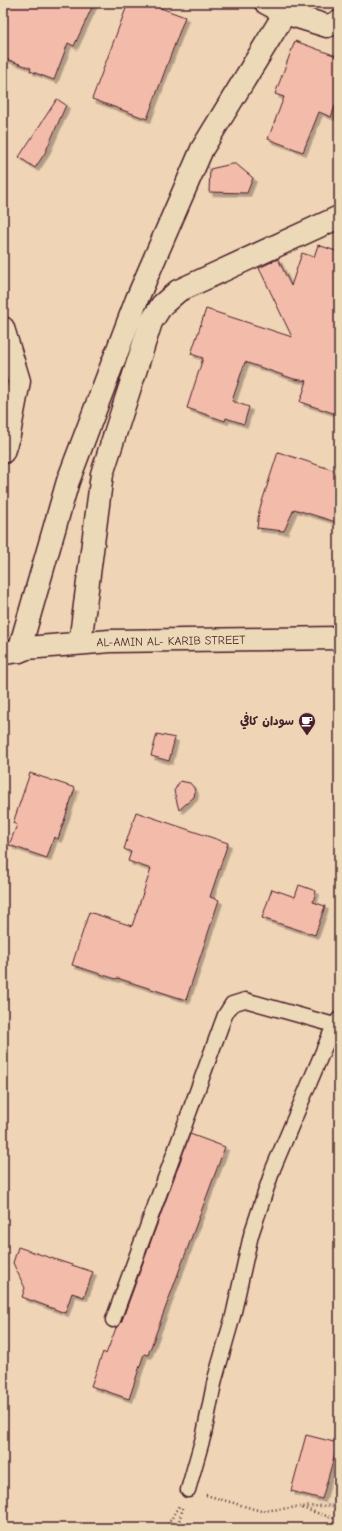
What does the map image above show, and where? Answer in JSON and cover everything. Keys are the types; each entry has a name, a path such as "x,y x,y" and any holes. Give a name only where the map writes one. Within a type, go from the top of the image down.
{"street":[{"path":"266,3 285,13 327,26 339,22"},
{"path":"11,652 68,481 138,299 202,149 285,13"},
{"path":"80,643 102,474 151,322 162,305 178,291 339,217"},
{"path":"3,328 19,381 5,437"},
{"name":"AL-AMIN AL- KARIB STREET","path":"11,652 27,648 110,641 339,638"}],"lane":[{"path":"113,1320 225,1015 232,1004 245,1000 337,1022 273,1169 252,1235 233,1316 215,1379 204,1434 188,1490"}],"path":[{"path":"166,1528 188,1490 261,1511 339,1505"},
{"path":"300,1507 339,1520"}],"building":[{"path":"3,3 94,3 74,46 68,43 54,80 30,71 31,68 3,58"},
{"path":"128,3 147,3 185,17 147,119 92,99"},
{"path":"295,41 339,57 339,96 331,117 319,112 303,152 268,139 284,97 275,94"},
{"path":"57,99 66,105 45,153 35,168 19,157"},
{"path":"236,164 253,178 247,193 209,192 210,169"},
{"path":"318,245 339,252 339,415 300,402 307,381 294,379 245,362 232,401 249,407 244,424 226,418 225,421 187,408 203,358 191,354 206,309 292,337 259,268 278,259 291,286 302,253 314,257"},
{"path":"278,452 339,472 339,523 294,509 284,531 257,528 259,511"},
{"path":"157,734 175,738 169,761 151,756"},
{"path":"30,773 75,788 58,839 54,837 47,858 9,845 17,825 13,823"},
{"path":"180,781 190,783 195,792 194,797 179,810 174,791"},
{"path":"136,812 228,843 210,897 219,900 186,1000 72,965 89,912 132,926 151,869 128,861 131,852 124,849"},
{"path":"299,885 316,891 313,902 325,906 315,935 262,918 272,889 295,897"},
{"path":"190,1134 225,1147 148,1355 144,1354 129,1399 91,1386 103,1352 106,1354 116,1328 121,1323"},
{"path":"18,1247 93,1272 84,1297 72,1293 65,1313 22,1297 25,1288 13,1263"},
{"path":"306,1435 338,1443 322,1499 291,1491"}],"place":[{"name":"سودان كافي","path":"307,736"}]}
